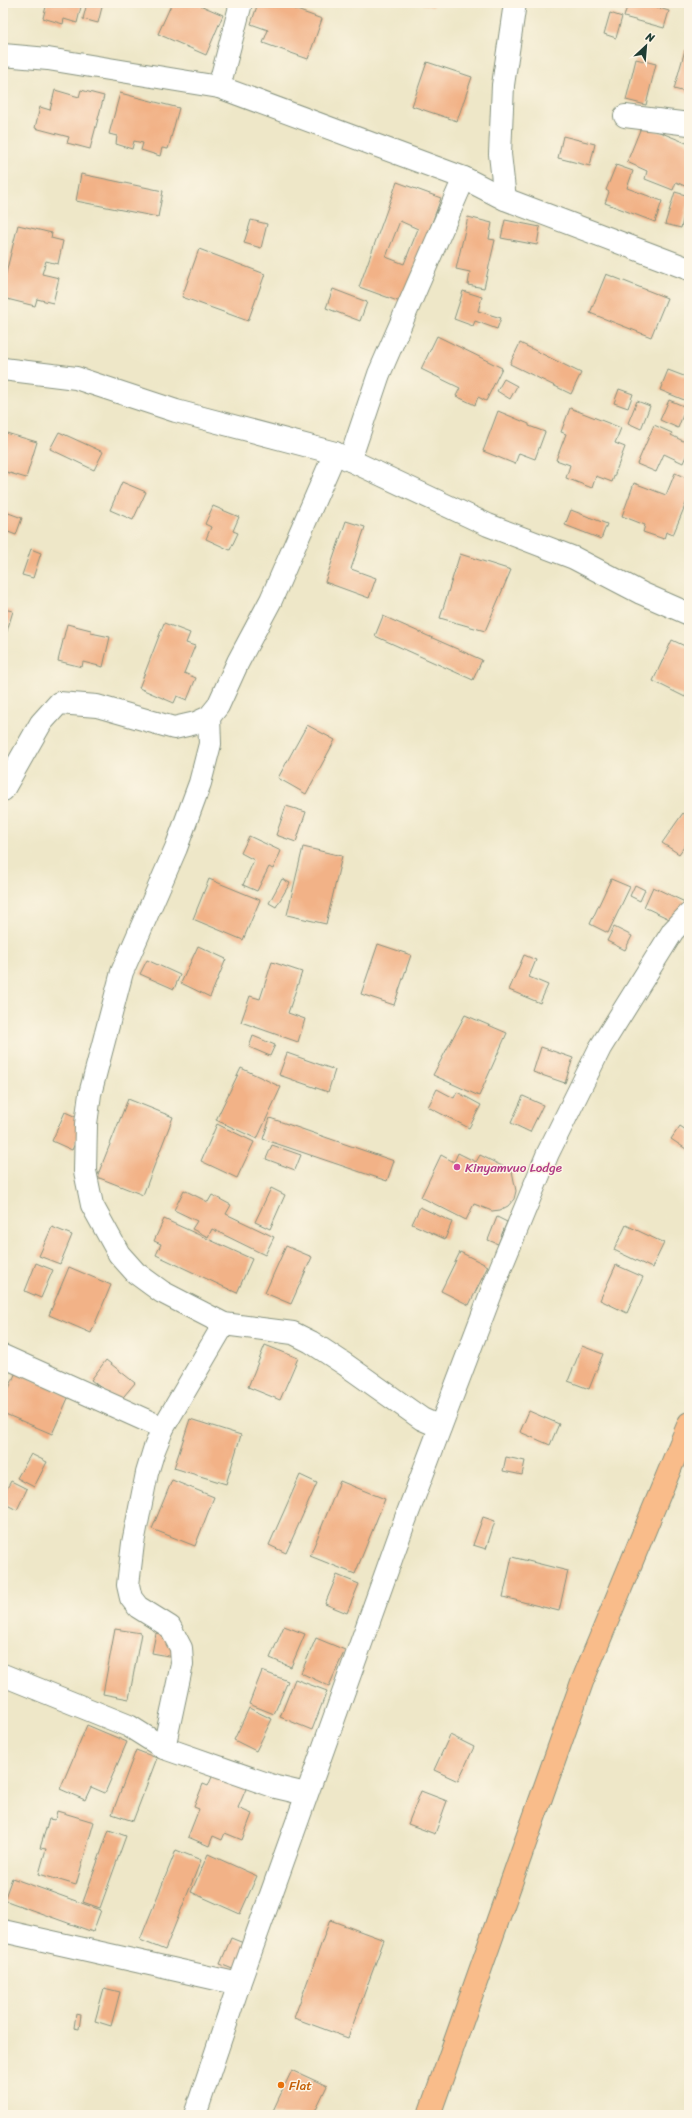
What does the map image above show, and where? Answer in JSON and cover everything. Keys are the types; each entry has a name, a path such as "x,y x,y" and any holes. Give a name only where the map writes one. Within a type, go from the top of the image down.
{"highway":[{"path":"429,2115 582,1682 689,1423"}],"street":[{"path":"219,87 241,3"},
{"path":"505,199 500,154 503,85 516,3"},
{"path":"3,55 48,59 219,87 464,178 505,199 689,269"},
{"path":"625,116 689,124"},
{"path":"3,790 40,722 59,703 97,706 174,728 196,723 209,717 218,706 238,662 271,600 343,456 380,374 464,178"},
{"path":"3,369 76,378 176,411 343,456 488,525 574,558 641,593 689,614"},
{"path":"209,717 210,744 200,783 176,848 122,972 90,1094 86,1124 85,1171 92,1205 119,1254 136,1273 162,1292 224,1324 293,1333 311,1342 340,1361 422,1419 440,1427"},
{"path":"195,2115 239,1984 306,1794 440,1427 501,1267 548,1153 600,1048 673,931 689,914"},
{"path":"164,1748 182,1664 181,1648 170,1627 138,1607 131,1598 128,1585 133,1543 147,1473 163,1428 224,1324"},
{"path":"3,1356 163,1428"},
{"path":"3,1675 129,1726 164,1748 276,1787 306,1794"},
{"path":"3,1931 239,1984"}],"building":[{"path":"47,3 82,3 77,23 64,19 63,24 43,18"},
{"path":"87,3 103,3 98,23 83,19"},
{"path":"172,3 195,3 223,15 206,55 158,34"},
{"path":"258,3 277,3 322,19 308,59 263,43 268,30 251,24"},
{"path":"418,3 434,3 433,7"},
{"path":"628,3 642,3 669,11 664,28 624,17"},
{"path":"610,13 622,17 616,38 604,34"},
{"path":"685,50 689,51 689,93 674,89"},
{"path":"636,59 656,64 646,105 626,100"},
{"path":"427,62 472,77 457,121 412,106"},
{"path":"55,90 79,97 81,90 104,96 90,149 67,143 69,137 35,128 40,107 50,110"},
{"path":"120,93 179,108 168,149 162,148 160,156 141,150 143,143 134,141 132,149 116,144 117,136 109,134"},
{"path":"642,125 689,144 689,188 676,182 673,190 645,179 647,171 627,162"},
{"path":"563,136 595,144 590,166 558,158"},
{"path":"616,165 633,171 627,188 662,201 655,222 605,203 609,192 606,190"},
{"path":"81,174 163,191 158,217 76,201"},
{"path":"397,182 441,198 403,303 359,287","holes":["400,221 418,229 404,264 386,257"]},
{"path":"675,192 689,196 681,228 665,224"},
{"path":"468,217 492,223 489,239 495,240 484,288 468,285 470,272 456,269"},
{"path":"251,220 267,224 261,248 244,243"},
{"path":"505,220 540,227 537,245 501,238"},
{"path":"18,225 52,233 51,238 63,241 58,264 46,261 42,274 59,278 53,303 37,299 35,306 3,298 3,285"},
{"path":"199,249 265,274 248,321 182,297"},
{"path":"606,274 667,298 651,337 590,313"},
{"path":"333,289 367,302 360,321 326,308"},
{"path":"463,291 482,297 478,311 501,318 497,329 475,321 473,326 454,319"},
{"path":"437,336 502,368 486,401 478,397 475,405 456,396 460,388 421,369"},
{"path":"520,343 581,373 571,394 510,364"},
{"path":"668,370 689,378 689,402 660,390"},
{"path":"504,379 517,386 510,399 497,391"},
{"path":"619,389 633,394 628,408 614,403"},
{"path":"669,400 686,407 678,428 660,420"},
{"path":"637,401 650,406 641,429 628,423"},
{"path":"570,408 621,428 615,443 625,447 612,482 596,476 592,488 566,478 570,465 556,460 566,434 561,432"},
{"path":"498,411 545,432 535,459 519,453 515,464 483,451"},
{"path":"654,425 672,433 671,435 689,444 689,449 683,463 664,454 656,472 637,464"},
{"path":"3,432 37,442 26,478 3,471"},
{"path":"59,432 103,452 94,470 50,449"},
{"path":"675,473 689,479 689,496 673,535 666,532 664,539 643,532 645,525 622,516 634,483 666,495"},
{"path":"122,482 146,492 133,520 110,510"},
{"path":"213,506 239,517 233,531 238,533 230,550 206,539 211,527 205,524"},
{"path":"571,510 607,524 601,539 565,525"},
{"path":"3,511 22,518 16,535 3,530"},
{"path":"346,521 365,527 351,569 376,578 369,598 325,582"},
{"path":"31,549 41,553 33,578 22,575"},
{"path":"460,554 511,570 485,631 440,618"},
{"path":"3,609 13,611 4,641 3,641"},
{"path":"383,616 482,660 473,680 375,636"},
{"path":"164,623 190,633 186,643 195,646 184,673 196,678 187,700 177,696 174,703 139,688"},
{"path":"67,624 91,630 91,633 110,637 103,667 83,662 82,667 58,661"},
{"path":"672,640 689,648 689,689 685,697 653,681"},
{"path":"307,725 335,740 306,794 278,778"},
{"path":"286,806 306,812 296,842 276,835"},
{"path":"683,813 689,817 689,840 679,854 662,843"},
{"path":"249,836 281,851 273,869 269,867 257,891 243,885 254,860 241,853"},
{"path":"303,847 342,856 326,924 287,915"},
{"path":"209,879 260,900 243,940 193,919"},
{"path":"282,879 290,883 276,907 269,903"},
{"path":"611,879 630,887 608,933 590,924"},
{"path":"635,885 645,890 640,901 630,896"},
{"path":"653,887 687,903 678,923 644,907"},
{"path":"614,927 632,936 625,950 607,941"},
{"path":"378,944 411,955 394,1005 361,994"},
{"path":"198,946 226,959 210,997 181,983"},
{"path":"524,955 536,960 529,977 548,985 540,1003 509,990"},
{"path":"147,960 180,975 174,989 140,974"},
{"path":"272,962 302,972 288,1013 305,1019 298,1042 241,1022 250,996 260,999"},
{"path":"465,1015 507,1033 479,1096 433,1075"},
{"path":"253,1036 275,1045 270,1056 249,1047"},
{"path":"541,1047 573,1058 565,1083 533,1072"},
{"path":"287,1053 335,1070 328,1092 279,1075"},
{"path":"241,1068 281,1087 257,1139 216,1120"},
{"path":"437,1089 454,1098 457,1092 481,1105 469,1128 428,1107"},
{"path":"523,1096 543,1105 530,1132 511,1123"},
{"path":"128,1099 173,1117 143,1195 97,1177"},
{"path":"65,1112 85,1121 72,1150 52,1141"},
{"path":"270,1118 394,1161 387,1181 263,1139"},
{"path":"217,1124 254,1142 237,1178 201,1161"},
{"path":"680,1126 689,1132 689,1151 671,1139"},
{"path":"272,1145 301,1155 295,1170 266,1159"},
{"path":"458,1153 476,1162 480,1155 512,1171 516,1191 514,1199 508,1206 500,1210 492,1211 474,1204 466,1220 421,1197 441,1155 454,1162"},
{"path":"271,1188 285,1195 270,1229 255,1222"},
{"path":"184,1190 208,1202 212,1195 231,1205 226,1214 274,1237 265,1255 212,1229 208,1237 192,1229 197,1221 174,1210"},
{"path":"420,1207 452,1222 445,1239 412,1224"},
{"path":"497,1217 507,1222 498,1244 488,1240"},
{"path":"164,1219 252,1259 237,1293 156,1255 161,1244 154,1241"},
{"path":"626,1225 664,1243 652,1268 614,1250"},
{"path":"52,1227 72,1235 60,1264 39,1256"},
{"path":"286,1246 312,1257 291,1304 265,1293"},
{"path":"460,1252 488,1266 469,1305 441,1291"},
{"path":"36,1263 53,1270 41,1298 25,1291"},
{"path":"616,1265 643,1277 627,1313 600,1300"},
{"path":"69,1267 111,1285 91,1333 49,1315"},
{"path":"265,1345 298,1358 280,1400 248,1387"},
{"path":"582,1346 603,1354 589,1389 568,1381"},
{"path":"106,1360 135,1383 119,1402 91,1380"},
{"path":"16,1372 69,1396 52,1434 3,1413 3,1402"},
{"path":"529,1411 559,1424 550,1445 520,1432"},
{"path":"190,1419 241,1435 226,1484 174,1468"},
{"path":"31,1454 47,1462 34,1487 17,1478"},
{"path":"506,1457 525,1461 522,1475 503,1471"},
{"path":"300,1475 317,1483 286,1553 269,1545"},
{"path":"172,1480 214,1497 195,1546 152,1529"},
{"path":"11,1481 27,1489 17,1510 3,1503 3,1496"},
{"path":"340,1481 385,1499 355,1574 310,1556"},
{"path":"483,1517 495,1521 486,1549 473,1545"},
{"path":"512,1557 568,1571 559,1611 503,1597"},
{"path":"337,1575 359,1584 347,1613 325,1604"},
{"path":"284,1626 305,1634 291,1667 270,1658"},
{"path":"115,1629 141,1633 129,1699 103,1694"},
{"path":"156,1633 178,1638 174,1657 152,1653"},
{"path":"316,1638 345,1650 329,1686 301,1673"},
{"path":"262,1671 288,1681 274,1714 249,1704"},
{"path":"295,1679 327,1691 312,1730 280,1717"},
{"path":"249,1708 272,1719 256,1751 234,1740"},
{"path":"87,1725 127,1742 105,1793 91,1787 85,1800 60,1789"},
{"path":"450,1735 474,1747 458,1781 434,1770"},
{"path":"136,1750 157,1758 133,1821 112,1814"},
{"path":"215,1770 248,1784 238,1808 252,1814 242,1840 225,1833 222,1840 213,1836 209,1846 188,1837 199,1809 194,1807 203,1784 208,1786"},
{"path":"421,1791 447,1801 435,1834 408,1824"},
{"path":"57,1811 94,1822 76,1885 39,1874 46,1849 40,1848 49,1819 55,1820"},
{"path":"109,1830 126,1836 100,1908 83,1902"},
{"path":"176,1850 201,1860 165,1950 140,1940"},
{"path":"208,1854 257,1876 240,1914 191,1892"},
{"path":"12,1878 101,1910 93,1932 4,1900"},
{"path":"330,1920 384,1940 348,2038 294,2018"},
{"path":"231,1938 251,1946 240,1972 220,1964"},
{"path":"104,1988 120,1992 111,2026 95,2021"},
{"path":"76,2014 81,2015 79,2029 74,2028"},
{"path":"292,2070 327,2086 313,2115 271,2115"}],"place":[{"name":"Kinyamvuo Lodge","path":"457,1167"},
{"name":"Flat","path":"281,2085"}]}
